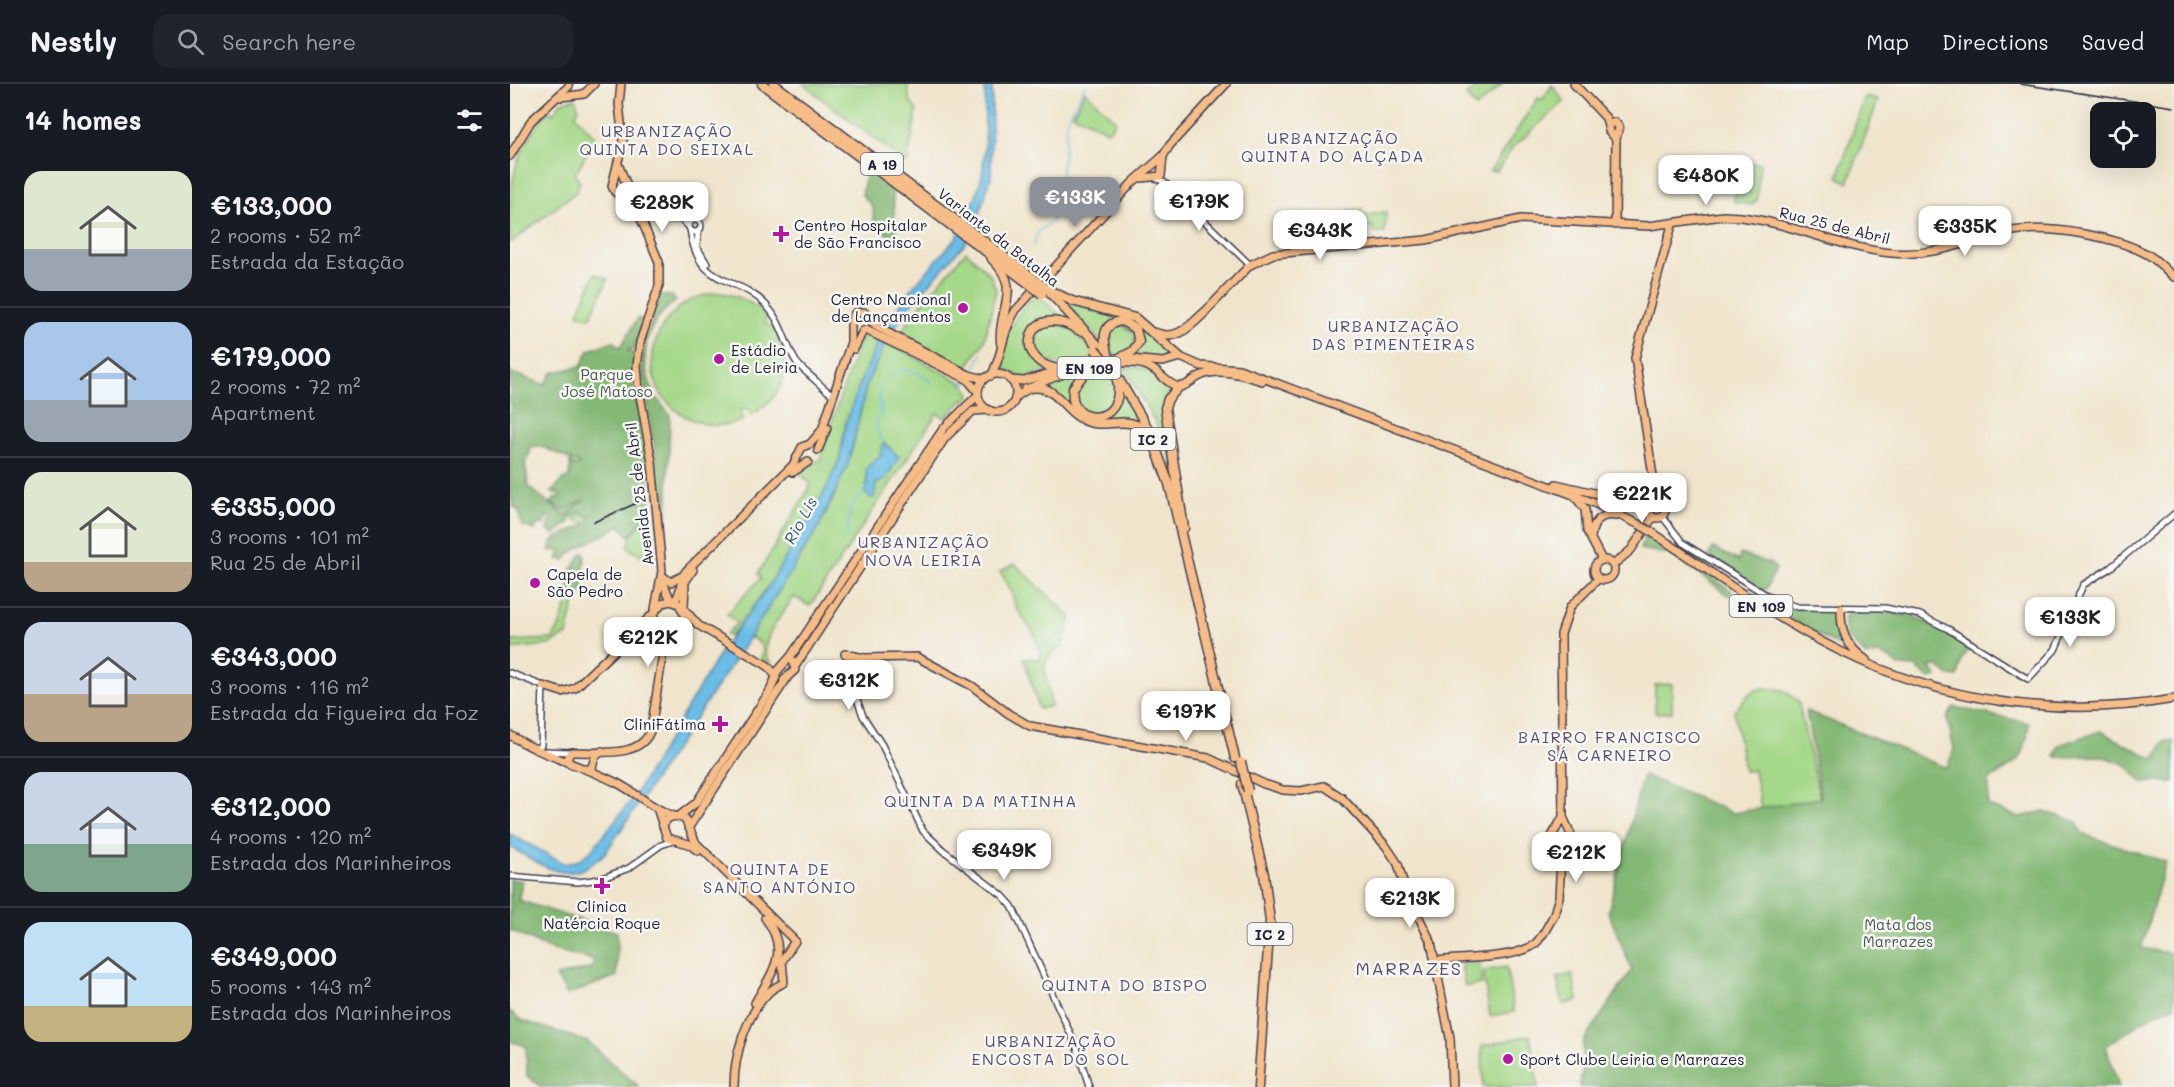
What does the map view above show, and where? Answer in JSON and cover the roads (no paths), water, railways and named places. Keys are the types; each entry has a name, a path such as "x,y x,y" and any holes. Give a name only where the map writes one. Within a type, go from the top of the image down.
{"highway":[{"name":"Variante da Batalha","path":"762,84 987,249"},
{"name":"Variante da Batalha","path":"774,84 945,218"},
{"path":"781,84 792,96"},
{"path":"987,249 1007,282 1008,298 1000,336 1001,343"},
{"name":"IC 2","path":"987,249 1045,292 1099,350 1121,378 1154,441 1167,476 1245,787 1264,874 1270,921 1260,1087"},
{"name":"Variante da Batalha","path":"1045,292 1109,358 1158,443 1183,522"},
{"path":"1045,292 1131,316 1180,357"},
{"path":"1144,326 1164,336 1174,335 1188,328 1204,313"},
{"path":"1062,369 1045,366 1035,358 1029,348 1030,336 1036,327 1049,320 1060,321 1080,331"},
{"path":"1109,358 1104,344 1105,331 1111,324 1122,321 1136,329 1139,342 1132,352 1119,358"},
{"path":"1096,367 1078,380 1073,393 1076,406 1088,416 1101,416 1113,408 1119,393 1121,378"},
{"path":"1026,389 1038,387 1048,389 1075,415 1090,423 1123,421 1142,429 1153,444 1174,507"},
{"path":"1179,387 1168,399 1165,408 1183,522"},
{"name":"IC 2","path":"1183,522 1238,760"}],"main road":[{"path":"559,97 575,93 584,94 594,84"},
{"path":"1157,176 1159,164 1170,145 1226,84"},
{"path":"1574,84 1609,121 1619,126 1615,135 1615,225"},
{"path":"510,156 531,121 559,97 569,85 575,93"},
{"path":"618,179 618,164 623,138 619,107 620,85"},
{"path":"676,841 685,838 787,678 795,670 796,664 948,434 973,411 1005,410 1015,398 1015,390 999,362 1001,343 1016,310 1132,183 1159,164"},
{"path":"1149,169 1157,176"},
{"path":"1141,178 1157,176"},
{"name":"Avenida 25 de Abril","path":"654,611 662,578 652,462 637,371 640,342 660,282 657,258 646,219 627,188 627,182 618,179 612,188 631,202 646,219 648,231 657,258"},
{"path":"620,194 627,188"},
{"name":"Rua 25 de Abril","path":"1250,265 1274,254 1426,240 1521,219 1615,225 1672,225 1727,217 1753,219 1867,249 1905,254 1938,251 2018,231 2084,236 2137,250 2156,260 2174,277"},
{"path":"1598,579 1606,581 1612,577 1613,564 1631,549 1653,517 1662,516 1664,507 1657,502 1635,365 1636,351 1672,225"},
{"path":"1204,313 1250,265"},
{"path":"662,578 671,582 682,576 793,465 802,447 810,444 820,433 851,342 853,327 851,318 858,312 864,312 869,327"},
{"path":"853,327 869,327 974,381 987,377 1007,378"},
{"path":"664,647 686,621 685,585 689,574 796,468 816,459 857,340 869,327"},
{"name":"EN 109","path":"1007,378 1024,381 1062,369 1119,358 1169,361 1180,357 1206,367 1244,370 1572,494 1625,517 1650,531 1786,622 1837,650 1878,668 1958,694 2029,705 2118,707 2174,699"},
{"path":"1166,378 1165,369 1169,361"},
{"path":"768,666 779,666 787,661 943,429 978,394 987,377 999,362"},
{"path":"1190,362 1194,370 1192,380"},
{"name":"EN 109","path":"1015,398 1026,389 1047,379 1096,367 1142,364 1179,387 1205,374 1229,373 1300,393"},
{"path":"974,381 981,403 989,410"},
{"path":"810,444 818,450"},
{"path":"800,454 808,462"},
{"path":"1543,484 1650,506 1657,502"},
{"path":"1572,494 1585,509 1587,531 1602,560 1613,564"},
{"path":"1650,506 1649,512 1653,517"},
{"path":"1591,537 1593,525 1600,517 1610,514 1625,517"},
{"path":"1598,579 1594,568 1602,560"},
{"path":"543,686 562,692 579,686 662,603 672,601 679,595 682,576"},
{"name":"Avenida 25 de Abril","path":"662,578 672,601"},
{"path":"1435,961 1526,949 1538,941 1554,914 1561,858 1565,848 1573,839 1563,817 1561,634 1570,607 1598,579"},
{"path":"672,601 684,609 698,625 768,666 780,680 787,678"},
{"path":"1841,608 1844,636 1853,650 1878,668"},
{"path":"570,764 567,758 571,752 593,754 602,751 632,750 646,740 651,729 664,647 654,623 654,611"},
{"path":"659,631 668,635 698,625"},
{"path":"844,654 864,658 917,657 972,686 1012,717 1028,724 1214,760 1278,789 1298,792 1321,785 1342,798 1394,858 1430,939 1450,1038 1452,1087"},
{"path":"787,661 796,664"},
{"path":"663,829 667,819 694,805 770,691 779,666"},
{"path":"510,735 534,750 570,764 590,768 597,774 633,792 658,811 686,819 696,843 784,932 793,937 795,943 782,961 784,982 776,986 764,998 746,1030 735,1066 732,1087"},
{"path":"590,768 593,754"},
{"path":"658,811 667,838 693,847 741,892 768,922 777,941 778,957 770,978 740,1034 731,1067 732,1087"},
{"path":"1561,858 1552,836 1563,817"},
{"path":"1557,828 1568,829"},
{"path":"1556,846 1565,848"},
{"path":"777,941 784,932"},
{"path":"770,978 776,986"}],"street":[{"path":"1157,176 1250,265"},
{"path":"667,218 678,215 701,225 696,241 715,276"},
{"path":"646,219 681,219 689,228 694,249 703,264 715,276 764,302 777,319 795,361 834,395"},
{"path":"689,228 694,220"},
{"path":"689,228 698,231"},
{"path":"694,249 703,255"},
{"path":"1662,516 1683,543 1776,601 1798,607 1885,608 1923,616 2028,679 2059,644 2078,595 2086,583 2110,568 2174,514"},
{"path":"829,667 852,689 865,720 882,745 927,835 1002,894 1012,906 1077,1048 1089,1087"},
{"path":"510,673 543,686 541,745 548,752 571,752"},
{"path":"534,750 541,745"},
{"path":"661,845 663,829"},
{"path":"510,876 594,880 629,868 661,845 676,841"}],"water":[{"name":"Rio Lis","path":"985,84 992,84 991,177 977,221 965,243 905,312 886,342 867,383 848,465 816,532 742,649 606,852 581,870 569,872 547,868 510,847 510,834 565,864 577,861 591,851 633,798 723,648 770,584 825,491 840,458 846,422 885,326 913,287 957,237 975,199 982,176 985,145"},
{"path":"884,443 899,457 885,480 876,484 874,498 871,498 865,493 866,469 880,455"}],"waterway":[{"path":"1034,244 1038,232 1052,221 1059,198 1067,120 1086,84"},
{"path":"972,373 982,354"},
{"path":"883,444 876,425 882,410 878,397 887,378 894,373 909,371 925,377 932,383"},
{"path":"961,385 967,382"},
{"path":"879,404 880,414"},
{"path":"847,537 851,506 866,490"}],"railway":[{"path":"2020,84 2174,107"},
{"path":"594,522 648,498"}],"place":[{"name":"Centro Hospitalar de São Francisco","path":"781,234"},
{"name":"Centro Nacional de Lançamentos","path":"963,308"},
{"name":"Estádio de Leiria","path":"719,359"},
{"name":"Capela de São Pedro","path":"535,583"},
{"name":"CliniFátima","path":"720,724"},
{"name":"Clínica Natércia Roque","path":"602,886"},
{"name":"Sport Clube Leiria e Marrazes","path":"1508,1059"}],"district":[{"name":"URBANIZAÇÃO QUINTA DO SEIXAL","path":"667,139"},
{"name":"URBANIZAÇÃO QUINTA DO ALÇADA","path":"1333,146"},
{"name":"URBANIZAÇÃO DAS PIMENTEIRAS","path":"1394,334"},
{"name":"URBANIZAÇÃO NOVA LEIRIA","path":"924,550"},
{"name":"BAIRRO FRANCISCO SÁ CARNEIRO","path":"1610,745"},
{"name":"QUINTA DA MATINHA","path":"981,800"},
{"name":"QUINTA DE SANTO ANTÓNIO","path":"780,877"},
{"name":"MARRAZES","path":"1409,968"},
{"name":"QUINTA DO BISPO","path":"1125,984"},
{"name":"URBANIZAÇÃO ENCOSTA DO SOL","path":"1051,1049"}],"park label":[{"name":"Parque José Matoso","path":"607,382"},
{"name":"Mata dos Marrazes","path":"1898,932"}]}
